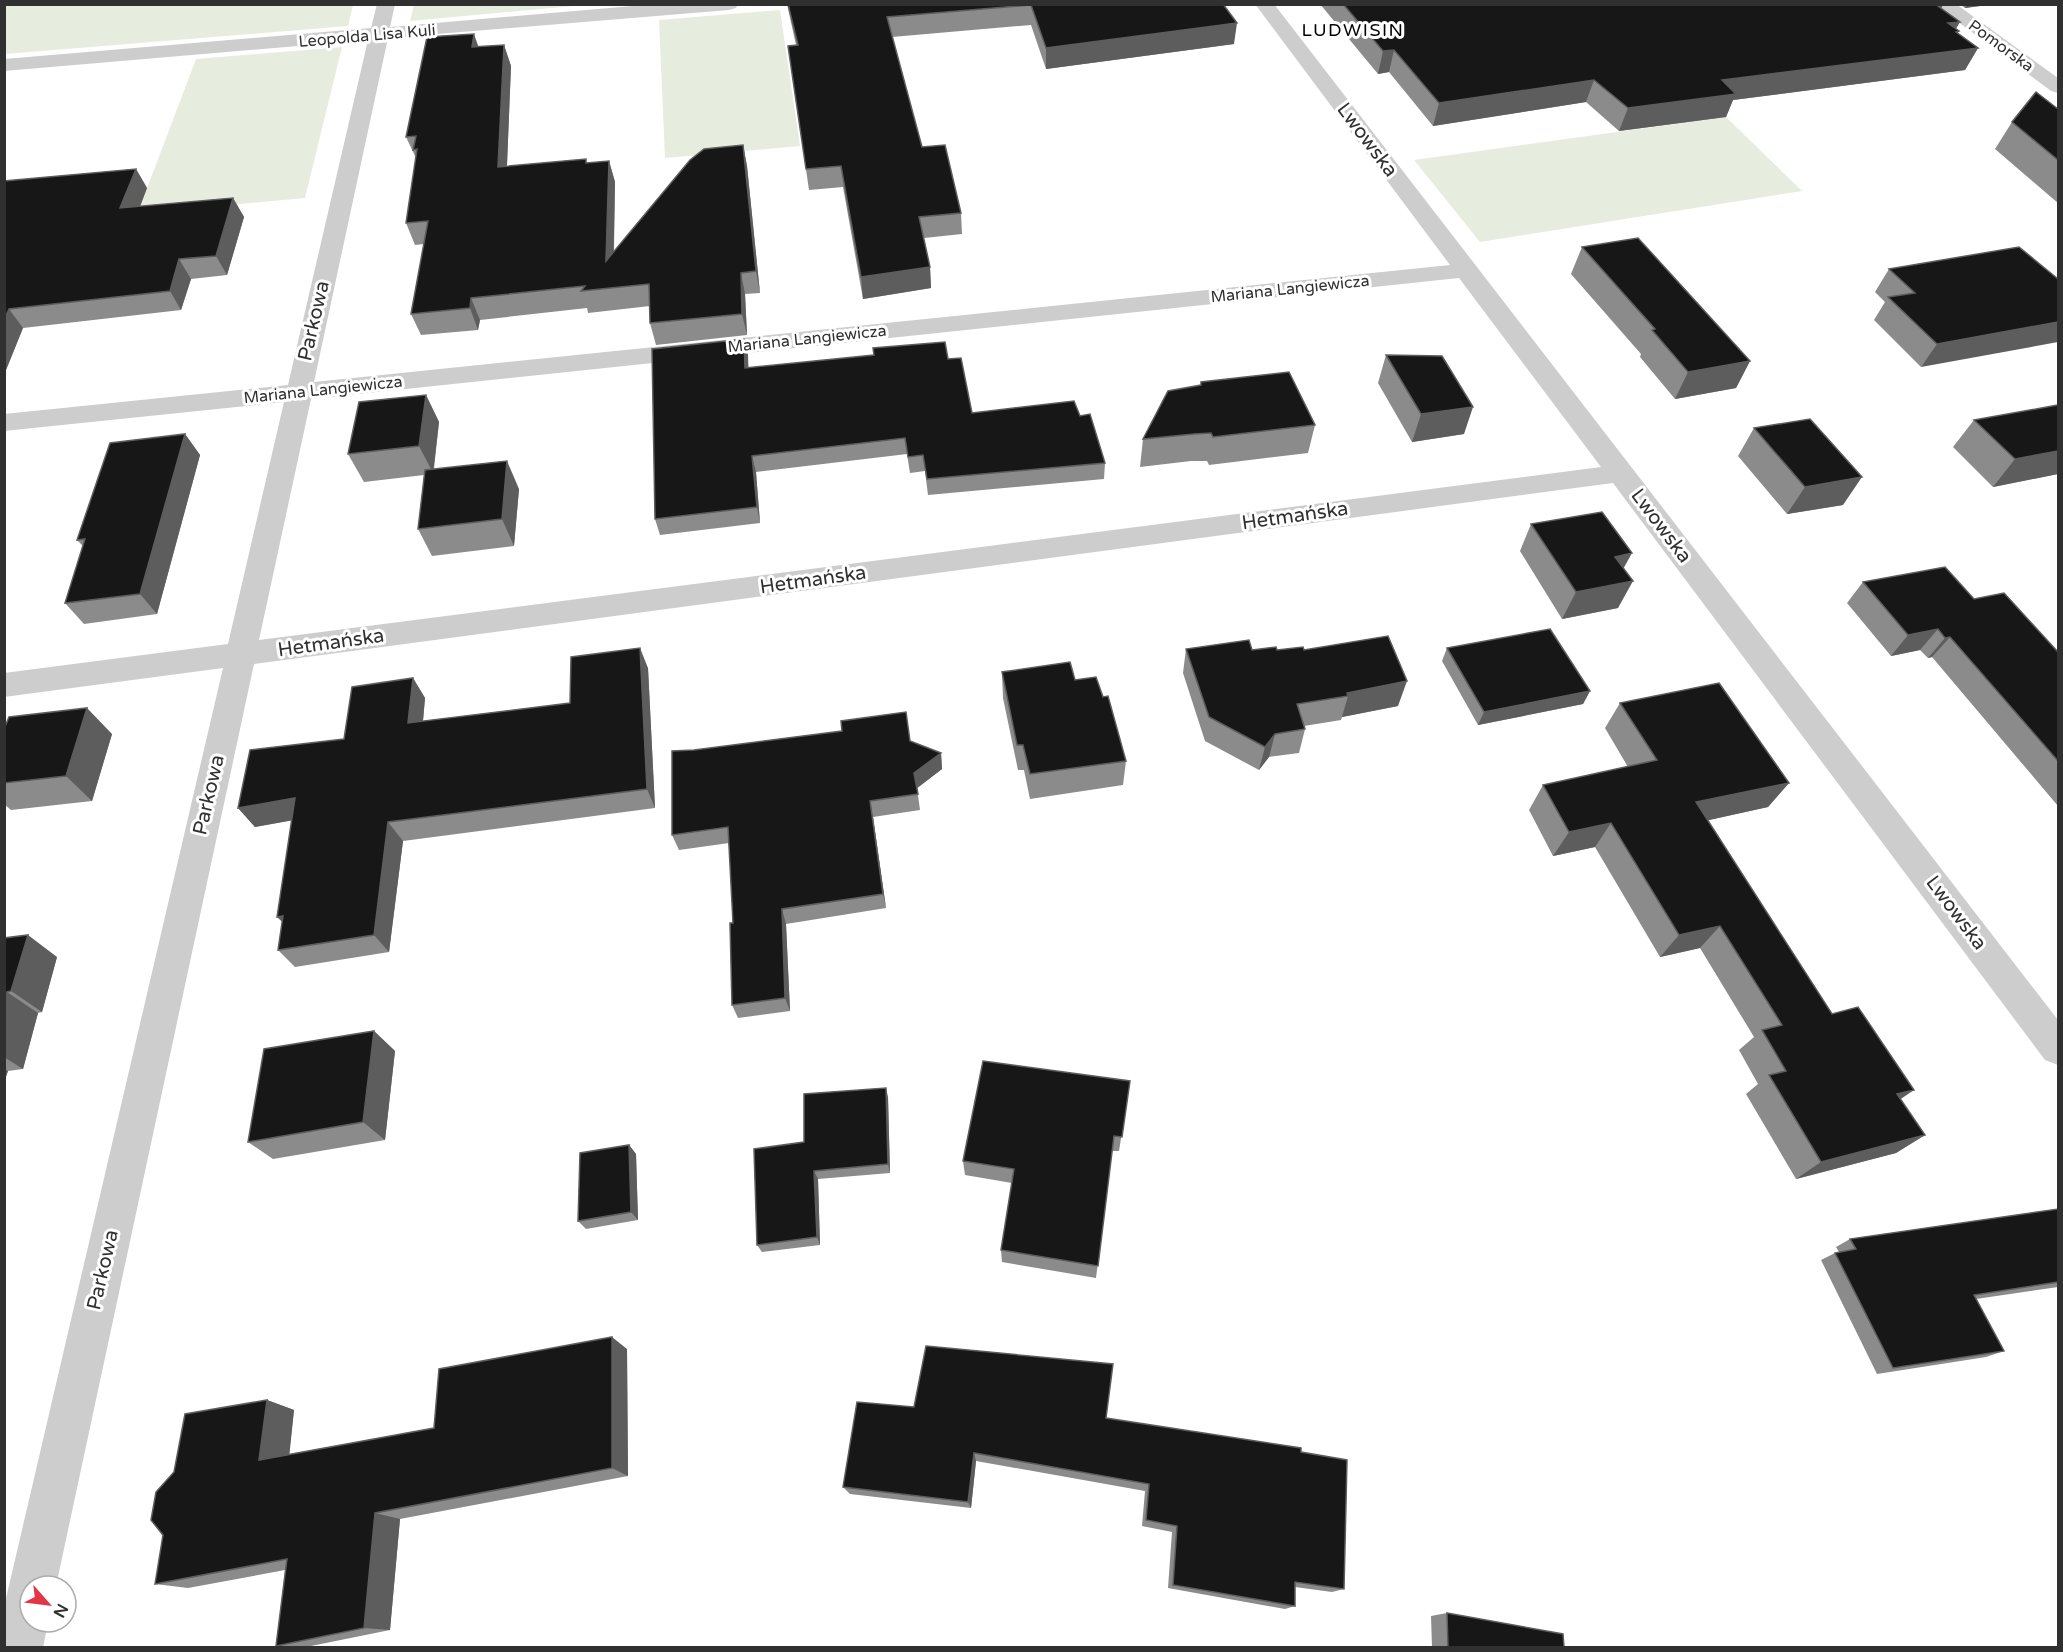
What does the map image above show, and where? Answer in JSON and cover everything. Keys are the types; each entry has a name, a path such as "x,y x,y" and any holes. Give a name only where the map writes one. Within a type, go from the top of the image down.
{"street":[{"name":"Leopolda Lisa Kuli","path":"4,65 382,20 729,4"},
{"name":"Lwowska","path":"1264,4 2058,1048"},
{"name":"Pomorska","path":"1943,4 2058,87"},
{"name":"Parkowa","path":"36,1574 382,20"},
{"name":"Mariana Langiewicza","path":"4,423 1465,270"},
{"name":"Hetmańska","path":"4,685 1621,473"}],"green space":[{"path":"5,4 353,5 348,26 5,54"},
{"path":"414,4 584,5 410,21"},
{"path":"780,10 800,146 665,158 659,20"},
{"path":"342,47 305,198 175,210 135,220 196,59"},
{"path":"1726,117 1802,191 1480,242 1414,160"}],"building":[{"path":"788,4 1223,4 1237,23 1046,48 1031,5 887,17 922,147 945,145 961,213 919,217 930,267 861,277 841,166 806,169 788,46 798,45"},
{"path":"1343,4 1935,4 1960,22 1948,23 1978,48 1722,80 1736,94 1628,108 1594,80 1439,103 1394,50 1383,51"},
{"path":"474,34 472,47 504,45 498,167 586,159 586,163 609,161 606,261 690,160 704,149 743,145 756,271 741,273 742,314 650,323 649,284 581,291 585,286 471,298 470,308 411,314 428,221 406,223 417,149 413,150 416,136 406,137 427,37"},
{"path":"2036,92 2058,109 2058,160 2012,122"},
{"path":"136,169 120,208 233,198 216,256 179,259 170,291 9,309 4,320 4,181"},
{"path":"1638,238 1750,361 1688,372 1652,330 1655,329 1582,247"},
{"path":"2019,247 2058,279 2058,322 1937,344 1888,297 1915,293 1889,269"},
{"path":"744,339 745,368 874,355 873,348 945,342 948,359 961,358 972,413 1074,401 1080,416 1090,414 1105,463 927,479 923,455 908,457 905,438 752,456 757,507 655,519 652,349"},
{"path":"1386,355 1442,356 1473,407 1421,414"},
{"path":"1289,372 1315,425 1213,437 1211,433 1143,439 1168,391 1201,385 1201,382"},
{"path":"426,395 419,446 348,454 359,402"},
{"path":"2058,405 2058,451 2015,459 1974,420"},
{"path":"1810,419 1862,477 1805,487 1754,428"},
{"path":"185,434 140,594 65,603 85,539 77,540 110,443"},
{"path":"507,461 502,519 418,529 425,470"},
{"path":"1602,512 1632,553 1615,557 1633,581 1576,592 1531,524"},
{"path":"1945,567 1974,599 2004,593 2058,652 2058,761 1950,637 1945,638 1938,629 1908,635 1863,582"},
{"path":"1550,629 1590,691 1484,712 1447,648"},
{"path":"1388,636 1407,681 1347,693 1348,696 1297,704 1305,729 1275,734 1265,747 1209,717 1186,649 1249,640 1252,650 1303,647 1304,650"},
{"path":"640,648 647,789 388,822 374,935 278,950 283,916 277,917 295,798 238,808 250,750 344,739 352,687 413,678 408,723 570,703 571,657"},
{"path":"1070,662 1075,680 1096,677 1103,697 1108,696 1126,761 1030,774 1023,745 1017,745 1002,672"},
{"path":"1719,683 1789,783 1696,802 1832,1014 1858,1007 1914,1090 1897,1094 1925,1135 1821,1162 1769,1075 1786,1071 1762,1030 1782,1025 1720,926 1679,935 1611,823 1569,832 1543,785 1657,760 1620,703"},
{"path":"87,708 66,776 4,783 4,729 9,717"},
{"path":"906,712 910,741 941,753 914,773 918,794 870,801 883,894 782,909 785,998 732,1005 730,923 733,923 728,827 672,835 672,751 842,731 841,721"},
{"path":"28,935 11,991 7,992 4,1000 4,938"},
{"path":"374,1031 363,1122 248,1142 264,1049"},
{"path":"983,1061 1130,1081 1122,1137 1114,1136 1098,1266 1001,1250 1014,1169 963,1161"},
{"path":"886,1088 888,1164 814,1171 817,1237 757,1245 754,1149 804,1142 804,1094"},
{"path":"629,1145 631,1212 578,1221 580,1153"},
{"path":"2058,1209 2058,1282 1974,1295 2004,1351 1893,1368 1835,1253 1856,1249 1850,1239"},
{"path":"612,1337 612,1468 375,1513 364,1628 276,1646 287,1559 155,1584 163,1535 151,1520 156,1492 174,1472 185,1414 267,1400 259,1460 434,1428 439,1369"},
{"path":"926,1346 1113,1364 1106,1418 1301,1448 1301,1452 1347,1460 1344,1589 1295,1582 1295,1606 1173,1585 1177,1526 1146,1520 1149,1484 974,1453 968,1502 843,1487 857,1402 914,1407"},
{"path":"1447,1613 1563,1634 1564,1647 1448,1647"}],"district":[{"name":"LUDWISIN","path":"1353,30"}]}
